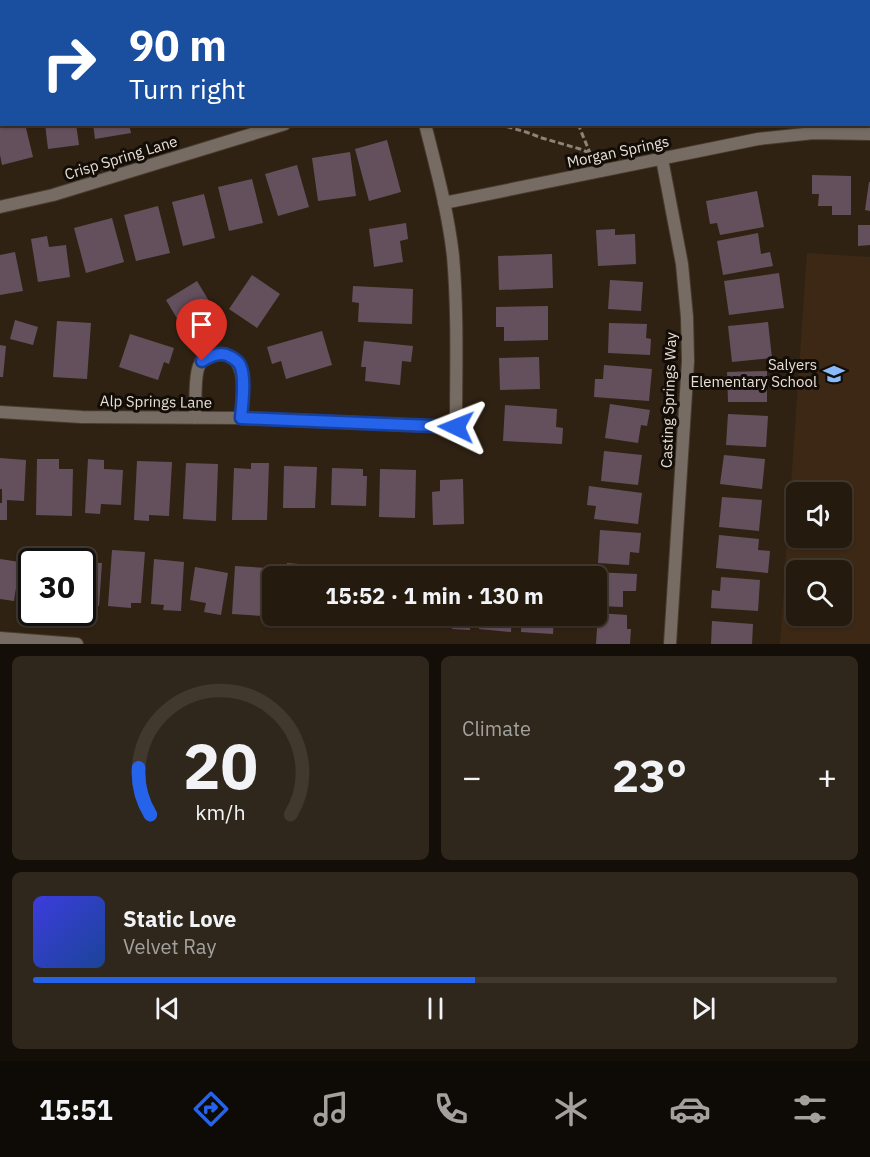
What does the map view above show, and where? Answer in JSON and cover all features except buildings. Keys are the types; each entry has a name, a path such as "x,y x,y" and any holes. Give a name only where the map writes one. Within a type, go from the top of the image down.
{"street":[{"name":"Crisp Spring Lane","path":"0,207 53,195 278,126"},
{"path":"425,126 444,203"},
{"name":"Morgan Springs","path":"444,203 758,139 813,133 870,134"},
{"name":"Casting Springs Way","path":"662,159 682,264 688,361 670,644"},
{"name":"Alp Springs Lane","path":"0,412 82,417 241,418 456,427 456,294 444,203"},
{"path":"195,418 197,369 202,361 222,353 232,357 239,364 242,376 241,418"},
{"path":"0,638 77,644"}],"path":[{"path":"505,126 590,153 579,126"}],"shaded area":[{"name":"Salyers Elementary School","path":"807,253 870,257 870,644 780,644 787,548 852,548 852,482 791,482"}],"place":[{"name":"Salyers Elementary School","path":"834,374"}],"route":[{"path":"202,361 222,353 232,357 239,364 242,376 241,418 456,427"}]}
